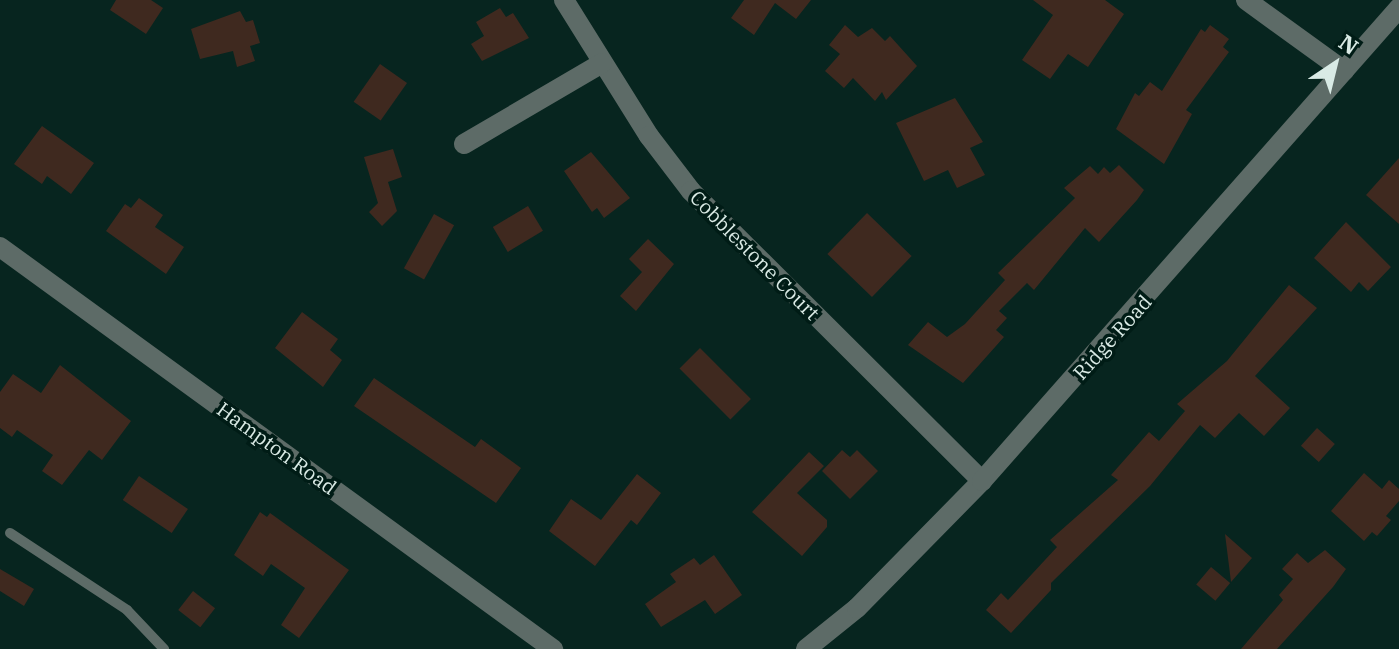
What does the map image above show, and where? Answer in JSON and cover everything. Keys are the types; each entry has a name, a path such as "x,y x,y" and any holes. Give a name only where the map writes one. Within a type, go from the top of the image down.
{"street":[{"name":"Cobblestone Court","path":"564,0 602,63 691,191 982,481"},
{"path":"1246,0 1344,71"},
{"name":"Ridge Road","path":"806,649 857,608 982,481 1399,8"},
{"path":"464,144 602,63"},
{"name":"Hampton Road","path":"0,247 553,649"}],"lane":[{"path":"10,533 127,610 164,649"}],"building":[{"path":"116,0 151,0 163,8 146,34 110,10"},
{"path":"744,0 811,0 796,19 775,3 754,35 731,18"},
{"path":"1033,0 1105,0 1124,14 1088,67 1068,54 1050,79 1022,60 1053,15"},
{"path":"500,8 506,17 513,13 529,38 482,61 471,44 484,36 476,22"},
{"path":"240,11 246,22 253,20 260,43 250,46 255,61 237,67 233,51 200,59 191,29"},
{"path":"845,25 858,37 872,28 885,41 890,36 917,66 886,100 882,92 875,101 853,78 844,88 825,71 840,54 829,45"},
{"path":"1210,25 1229,39 1223,47 1229,52 1186,110 1192,114 1164,164 1116,129 1135,93 1139,96 1150,82 1162,91 1201,29 1205,32"},
{"path":"380,64 407,83 381,121 354,102"},
{"path":"955,98 983,142 970,148 985,175 957,188 948,170 924,181 896,123"},
{"path":"42,126 94,163 71,194 47,176 42,184 14,164"},
{"path":"393,149 402,177 388,182 397,211 382,226 369,212 378,203 364,157"},
{"path":"591,152 630,198 604,218 597,208 592,212 564,171"},
{"path":"1399,158 1399,224 1366,195"},
{"path":"1119,165 1144,190 1137,200 1099,242 1085,228 1034,290 1027,283 999,311 1007,318 996,330 1004,337 963,383 908,345 928,322 947,337 965,324 1005,280 998,273 1075,198 1064,188 1090,166 1098,174 1104,167 1110,173"},
{"path":"139,198 163,215 155,227 184,247 166,274 106,231 125,204 131,208"},
{"path":"528,206 543,231 508,252 493,227"},
{"path":"867,213 912,256 872,297 827,254"},
{"path":"434,214 454,225 424,279 404,268"},
{"path":"1346,222 1391,267 1368,291 1359,282 1351,292 1314,258"},
{"path":"648,239 674,264 636,311 620,296 642,272 629,259"},
{"path":"1289,285 1317,308 1255,376 1290,408 1264,436 1239,413 1215,438 1200,425 1150,486 1051,583 1051,590 1011,633 986,610 1001,593 1008,600 1057,547 1050,540 1118,480 1111,475 1149,432 1159,441 1185,411 1177,404 1227,361"},
{"path":"302,312 338,339 330,350 342,360 323,387 275,348"},
{"path":"700,348 751,399 730,419 679,369"},
{"path":"60,365 131,421 102,460 89,450 62,485 42,471 53,455 17,430 12,437 0,428 0,392 13,374 41,393"},
{"path":"374,378 475,447 481,439 521,468 496,503 354,406"},
{"path":"1317,428 1335,444 1319,462 1301,446"},
{"path":"842,450 850,457 857,450 878,471 850,499 822,471"},
{"path":"809,452 824,466 797,493 827,520 827,527 802,556 752,512"},
{"path":"1364,473 1382,489 1389,480 1399,489 1399,501 1386,516 1391,520 1377,536 1372,532 1364,541 1331,511"},
{"path":"637,474 661,493 637,525 631,520 595,566 549,531 571,499 601,520"},
{"path":"139,476 188,509 172,533 123,500"},
{"path":"260,512 267,517 270,513 349,570 299,638 281,625 305,588 271,564 263,576 234,555"},
{"path":"1225,534 1252,558 1231,582"},
{"path":"1325,550 1346,569 1333,587 1277,649 1241,649 1283,600 1279,595 1293,579 1282,569 1297,553 1308,563"},
{"path":"714,555 742,595 715,614 705,600 661,627 645,604 676,582 670,574 694,558 700,565"},
{"path":"1211,567 1230,583 1215,601 1196,585"},
{"path":"0,569 34,589 24,606 0,591"},
{"path":"193,591 215,608 200,627 178,610"}]}
